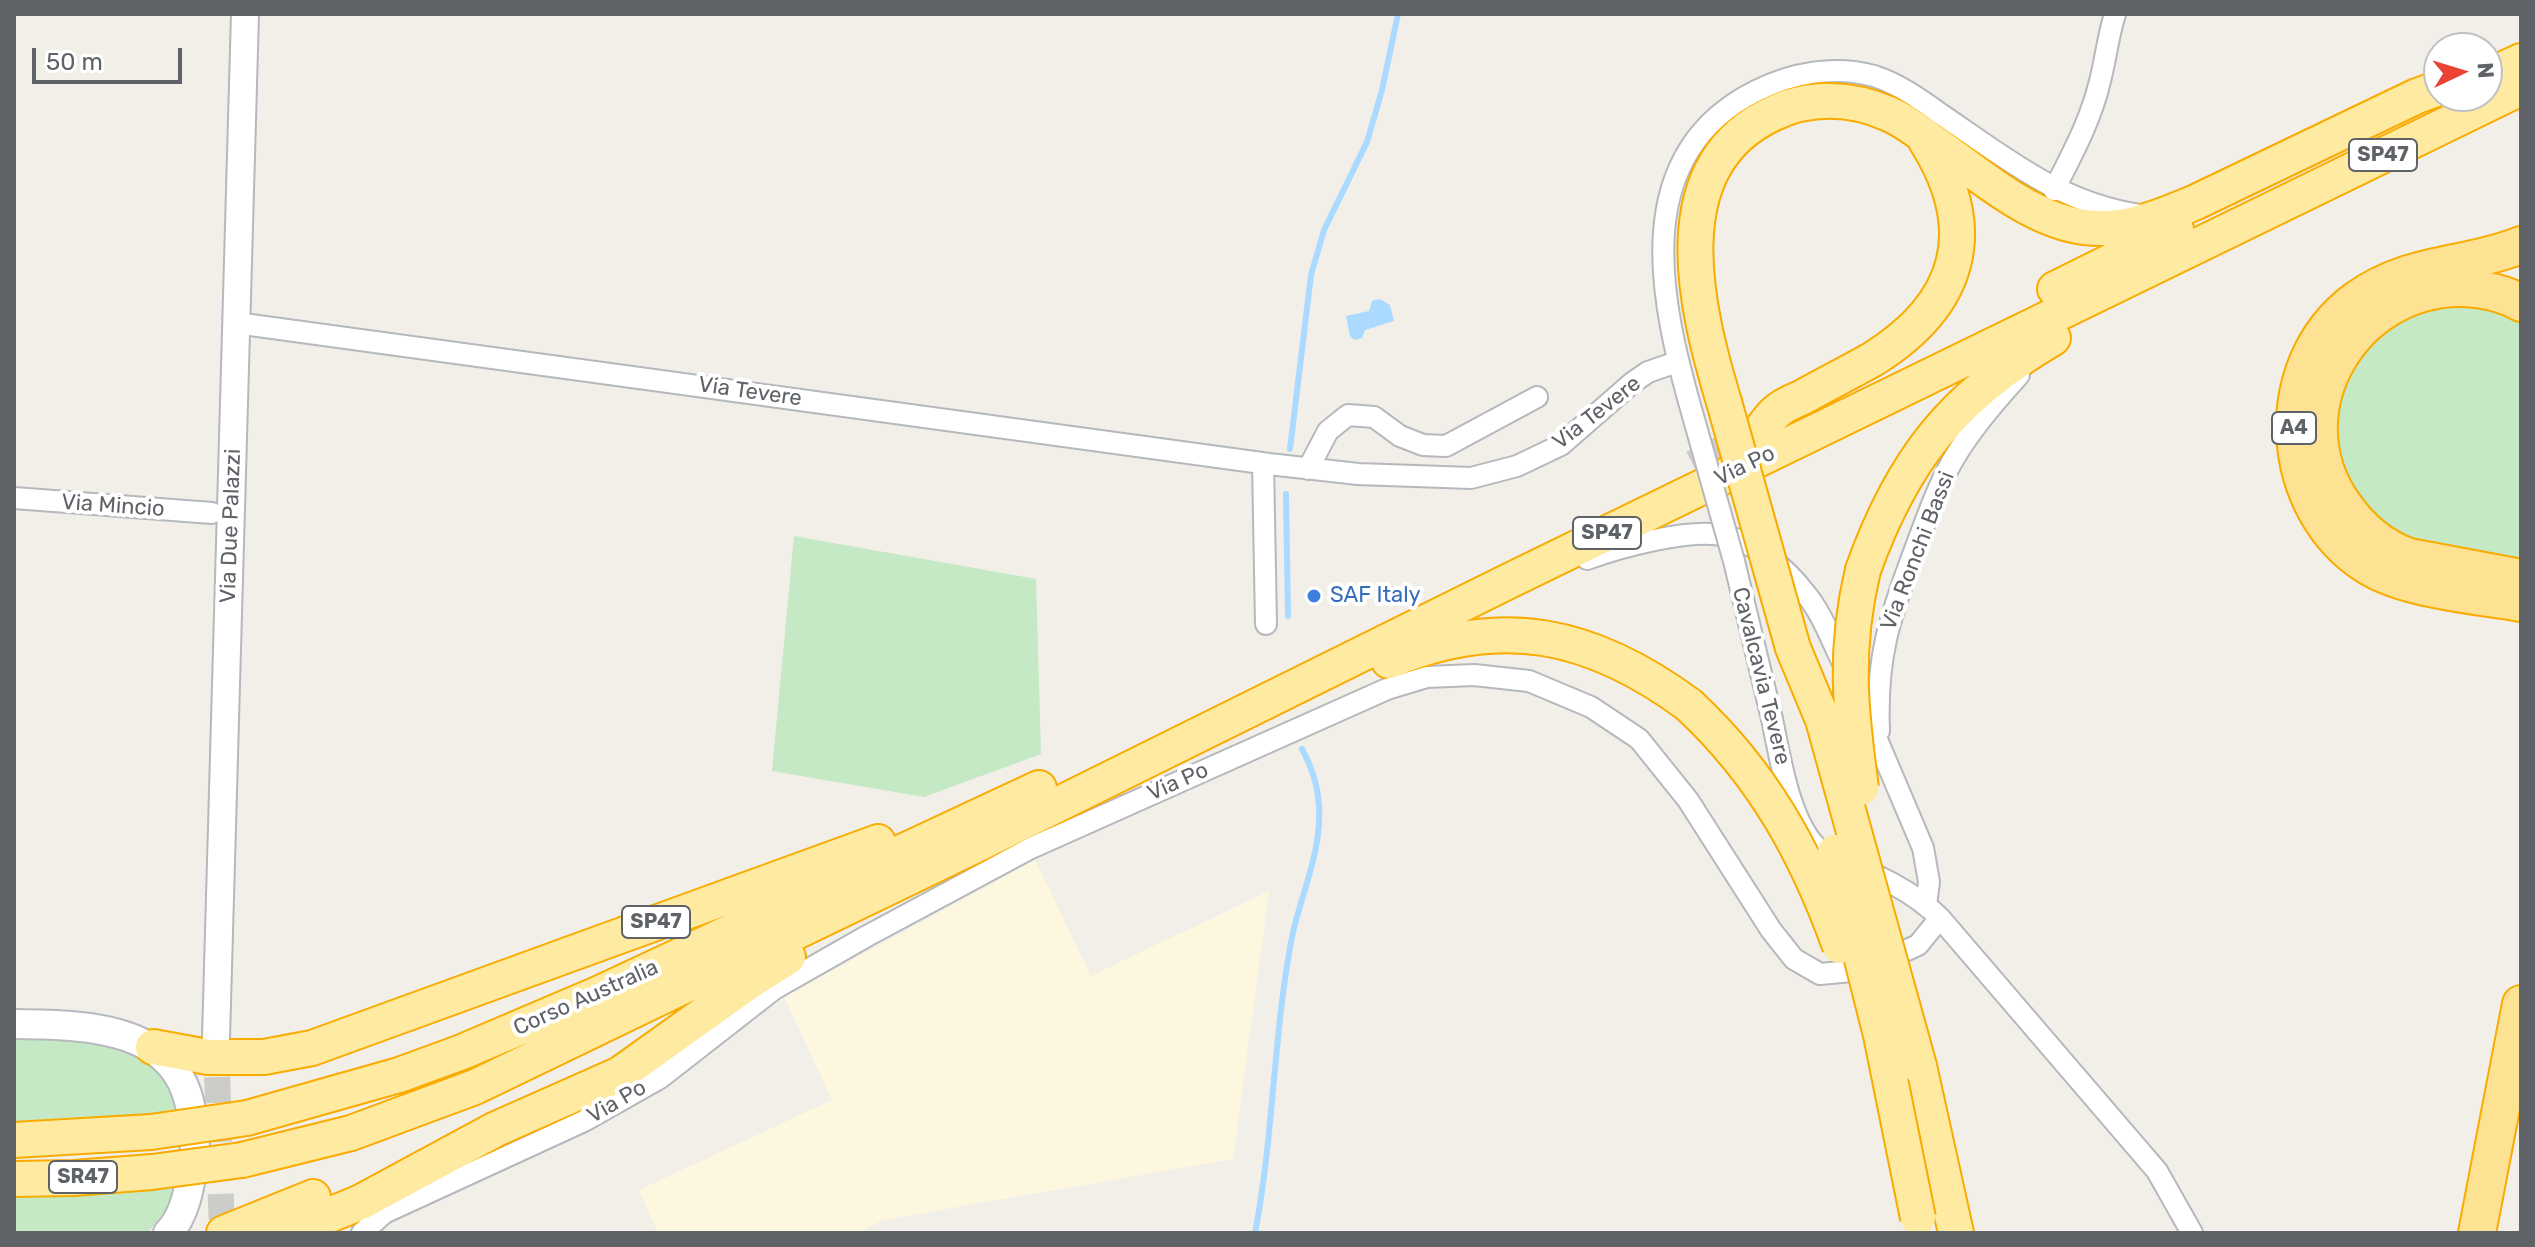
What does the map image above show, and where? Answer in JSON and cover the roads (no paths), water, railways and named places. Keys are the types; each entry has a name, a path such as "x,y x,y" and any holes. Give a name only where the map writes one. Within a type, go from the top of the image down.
{"highway":[{"name":"Via Po","path":"970,848 1511,580 2521,88"},
{"path":"1919,1066 1823,720 1794,651 1703,317 1695,241 1701,198 1724,152 1763,118 1794,105 1822,101 1865,105 1905,122 2027,207 2057,221 2088,228 2118,229 2160,217 2423,94"},
{"name":"Via Po","path":"1922,134 1949,183 1955,208 1957,251 1942,291 1916,327 1892,347 1777,411 1757,435 2423,109"},
{"path":"1956,1233 1862,798 1852,728 1849,646 1863,570 1887,508 1906,472 1959,406 2006,367 2246,223"},
{"name":"A4","path":"2521,245 2482,258 2407,272 2353,302 2337,317 2311,356 2302,379 2294,427 2304,486 2325,524 2353,555 2384,575 2404,582 2521,603"},
{"path":"2521,303 2482,289 2469,288 2442,288 2401,301 2365,325 2337,358 2324,386 2319,419 2325,470 2355,521 2373,538 2409,557 2521,578"},
{"name":"Via Po","path":"1049,784 1694,467"},
{"path":"1169,749 1413,650 1466,638 1521,636 1585,646 1623,662 1689,705 1716,730 1749,768 1785,822 1817,889 1858,995 1919,1226"},
{"path":"1794,651 1803,725 1881,1035 1919,1226"},
{"name":"SP47","path":"153,1047 208,1057 264,1057 312,1048 813,865 1049,784"},
{"name":"Corso Australia","path":"14,1140 151,1132 247,1118 386,1079 462,1052 598,994 1049,784"},
{"name":"SP47","path":"286,1233 361,1202 496,1129 620,1074 753,979 970,848"},
{"name":"Corso Australia","path":"14,1179 152,1172 242,1160 351,1133 475,1087 970,848"},
{"path":"2477,1233 2521,1004"},
{"name":"SP47","path":"224,1233 409,1159 496,1129"}],"main road":[{"path":"14,1024 79,1025 125,1035 153,1047 177,1070 190,1101 196,1145 189,1192 168,1233"}],"street":[{"name":"Via Due Palazzi","path":"216,1038 245,14"},
{"path":"2054,190 2084,131 2101,81 2115,14"},
{"path":"1677,362 1662,272 1667,205 1675,177 1701,133 1745,97 1773,83 1822,71 1874,76 1905,90 2054,190 2089,204 2160,217"},
{"name":"Via Tevere","path":"236,323 1308,469 1471,478 1517,466 1561,445 1640,378 1677,362"},
{"name":"Via Ronchi Bassi","path":"1879,747 1877,694 1882,649 1897,597 1933,504 1962,445 2048,341"},
{"name":"Cavalcavia Tevere","path":"1677,362 1734,561 1796,813 1811,843 1821,851 1897,886 1933,912"},
{"path":"1308,469 1328,431 1348,415 1374,417 1400,436 1423,445 1446,446 1537,397"},
{"path":"1263,463 1266,624"},
{"name":"Via Mincio","path":"14,498 212,513"},
{"name":"Via Ronchi Bassi","path":"1511,580 1571,565 1618,548 1675,537 1724,535 1754,547 1784,570 1807,595 1853,683 1923,848 1933,912"},
{"name":"Via Po","path":"362,1233 384,1213 584,1121 622,1100 660,1078 774,989 1017,855 1387,689 1427,677 1474,675 1529,681 1591,707 1639,739 1688,800 1771,930 1794,959 1820,974 1863,970 1918,945 1933,912"},
{"path":"1933,912 2157,1171 2192,1233"}],"water":[{"path":"1380,299 1390,305 1394,321 1365,330 1362,338 1354,340 1350,336 1346,316 1369,311 1372,301"}],"waterway":[{"path":"1290,449 1311,275 1324,230 1367,142 1398,14"},
{"path":"1286,494 1288,616"},
{"path":"1255,1233 1286,974 1319,823 1316,783 1302,749"}],"tunnel":[{"path":"1694,467 1757,435"},
{"path":"216,1038 222,1233"}],"place":[{"name":"SAF Italy","path":"1314,596"}]}
